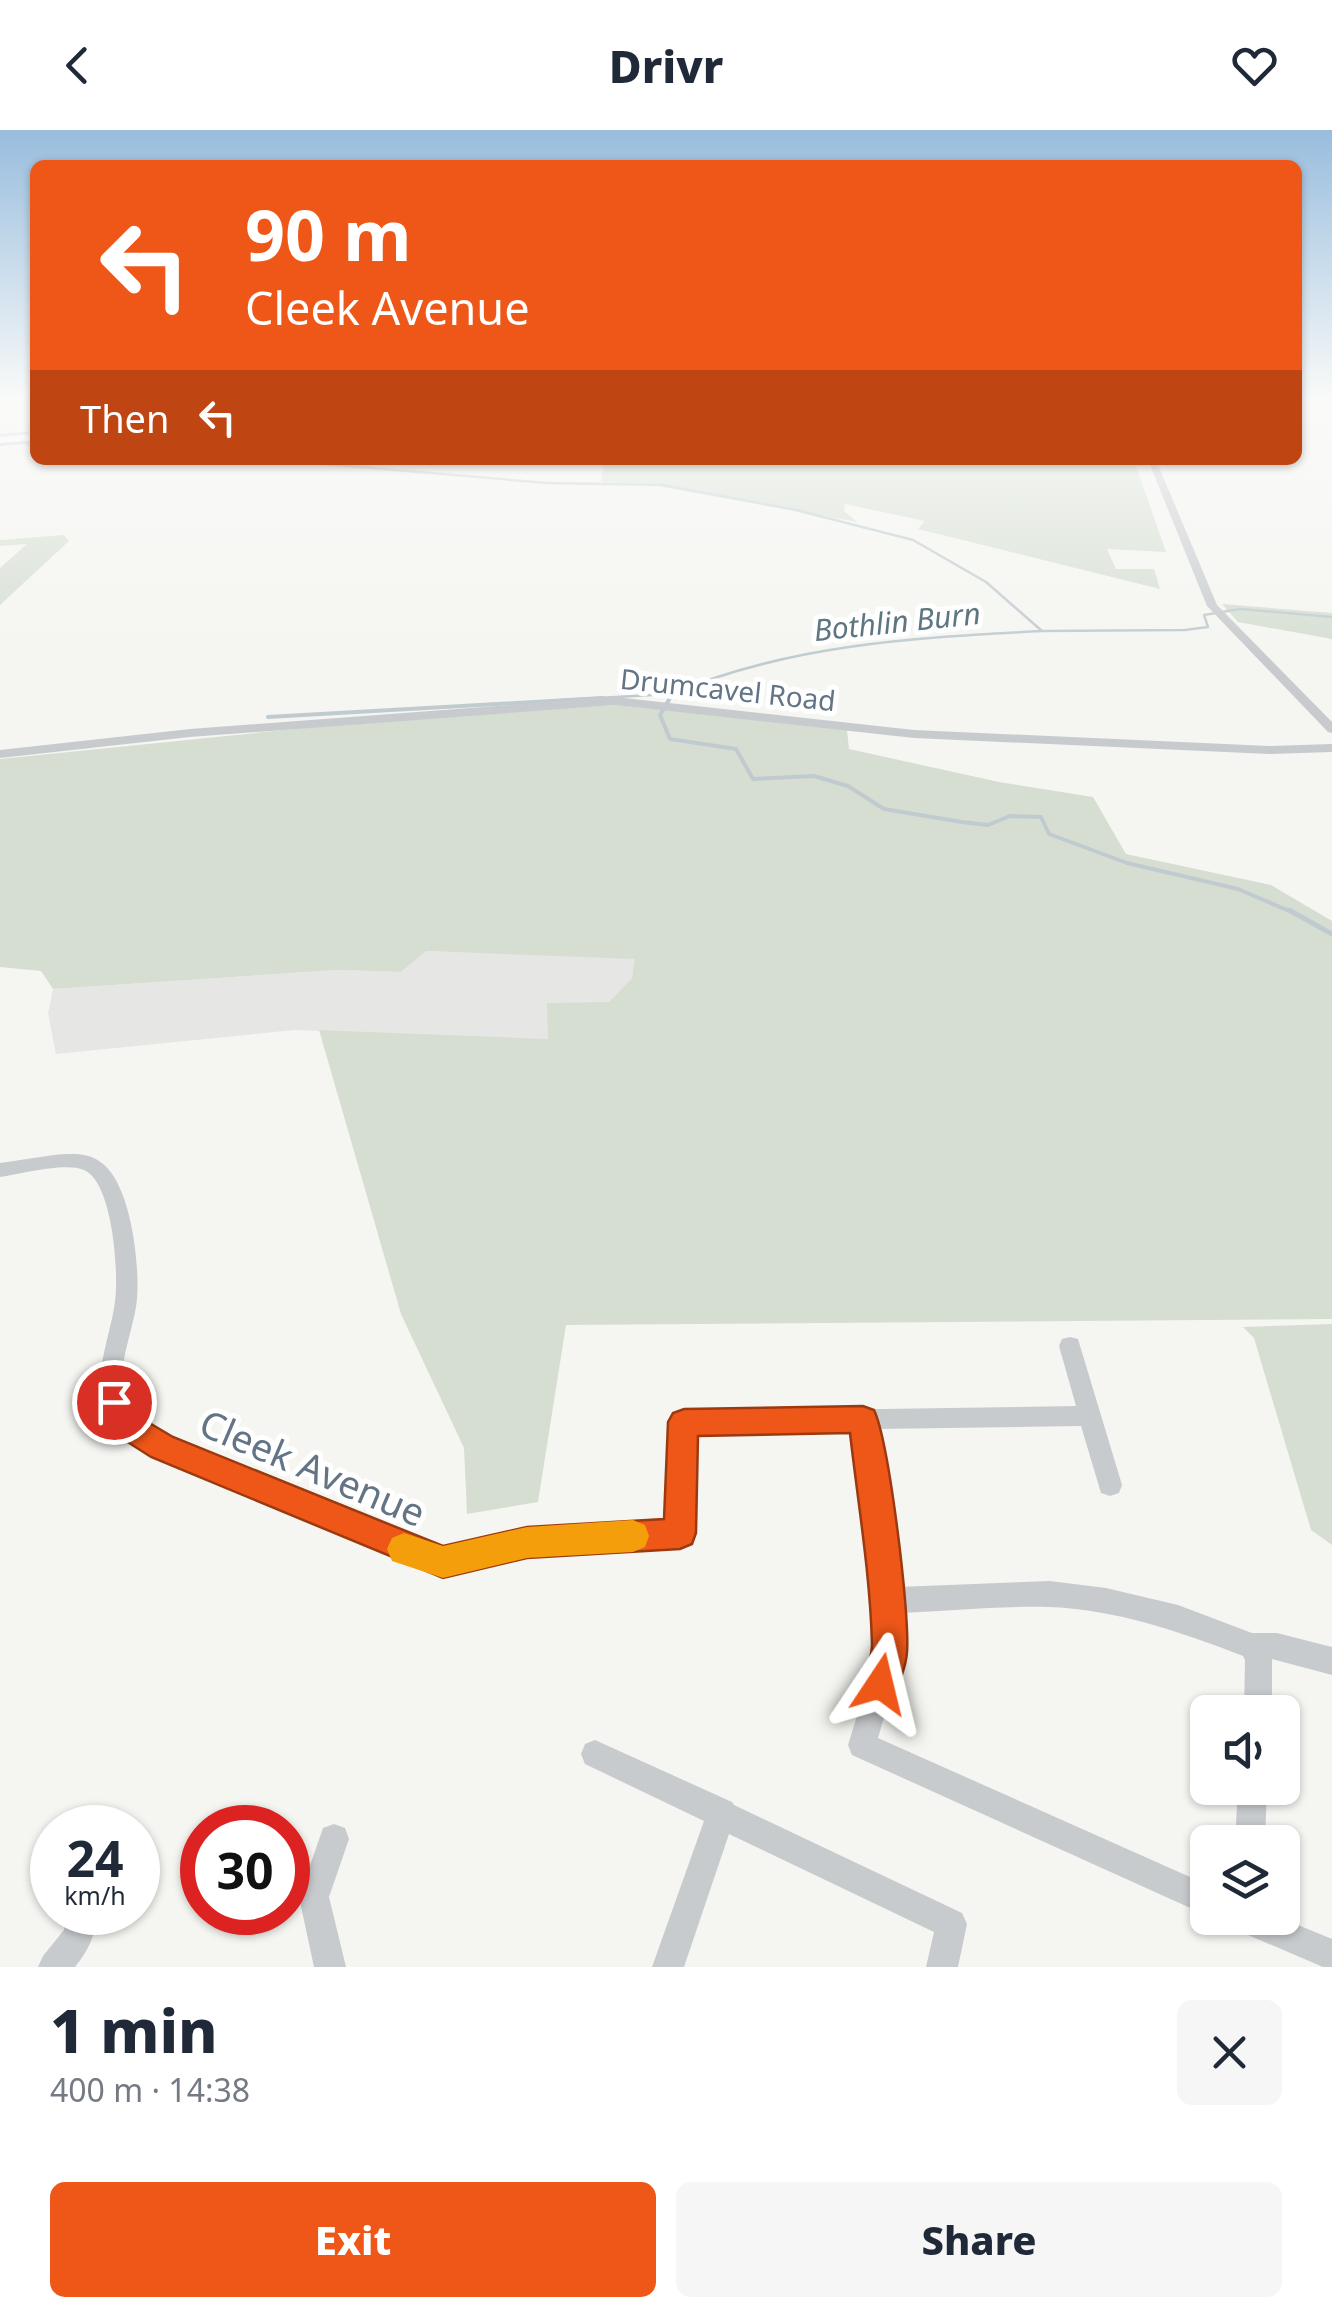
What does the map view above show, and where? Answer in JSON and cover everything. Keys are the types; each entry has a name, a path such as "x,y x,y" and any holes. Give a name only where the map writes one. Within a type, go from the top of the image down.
{"street":[{"path":"1163,488 1212,606 1332,730"},
{"name":"Drumcavel Road","path":"0,754 405,715 615,701 914,734 1269,750 1332,748"},
{"name":"Cleek Avenue","path":"0,1170 85,1162 102,1170 108,1181 127,1286 113,1362 114,1402 125,1424 162,1447 417,1555 443,1562 527,1542 680,1533 684,1422 863,1419"},
{"path":"1070,1346 1110,1485"},
{"path":"1088,1416 863,1419 888,1600 889,1654 862,1746 1190,1893"},
{"path":"888,1600 1050,1594 1178,1618 1252,1646 1277,1646 1332,1661"},
{"path":"1252,1646 1259,1657 1258,1695"},
{"path":"595,1754 951,1924 942,1967"},
{"path":"668,1967 722,1812"},
{"path":"330,1967 314,1897 334,1839"},
{"path":"54,1967 79,1935"},
{"path":"1287,1935 1332,1954"}],"shaded area":[{"path":"666,488 1144,488 1166,552 1107,549 1116,569 1154,569 1160,589 918,529 925,521 845,504 844,511 857,522"},
{"path":"64,535 69,541 0,605 0,568 27,544 0,546 0,540"},
{"path":"1222,604 1332,613 1332,639 1238,622"},
{"path":"617,705 847,730 849,749 999,782 1093,797 1126,854 1271,885 1332,921 1332,1319 566,1325 538,1502 467,1514 464,1448 401,1314 319,1030 548,1039 547,1003 609,1002 632,978 634,959 426,951 401,972 337,970 53,989 41,971 0,967 0,759 402,718"},
{"path":"425,951 634,958 632,978 609,1003 549,1040 295,1030 56,1054 48,1013 53,989 337,970 401,972"},
{"path":"1332,1324 1332,1545 1311,1530 1254,1338 1243,1327"}],"waterway":[{"name":"Bothlin Burn","path":"672,694 762,664 854,646 1042,631 986,582 913,540 796,510 678,488"},
{"path":"1043,631 1185,630 1208,627 1204,615 1240,609 1332,617"},
{"path":"560,700 672,694"},
{"name":"Bothlin Burn","path":"668,700 672,694"},
{"path":"268,717 603,698"},
{"name":"Bothlin Burn","path":"670,698 660,715 670,739 736,749 753,779 814,776 848,786 884,809 962,822 988,825 1010,816 1041,817 1049,834 1127,863 1238,889 1294,913"},
{"name":"Bothlin Burn","path":"1289,910 1332,934"}],"slow traffic":[{"path":"404,1549 443,1562 527,1542 633,1536"}],"route":[{"path":"114,1402 125,1424 162,1447 417,1555 443,1562 527,1542 680,1533 684,1422 863,1419 888,1600 889,1654 880,1684"}]}
